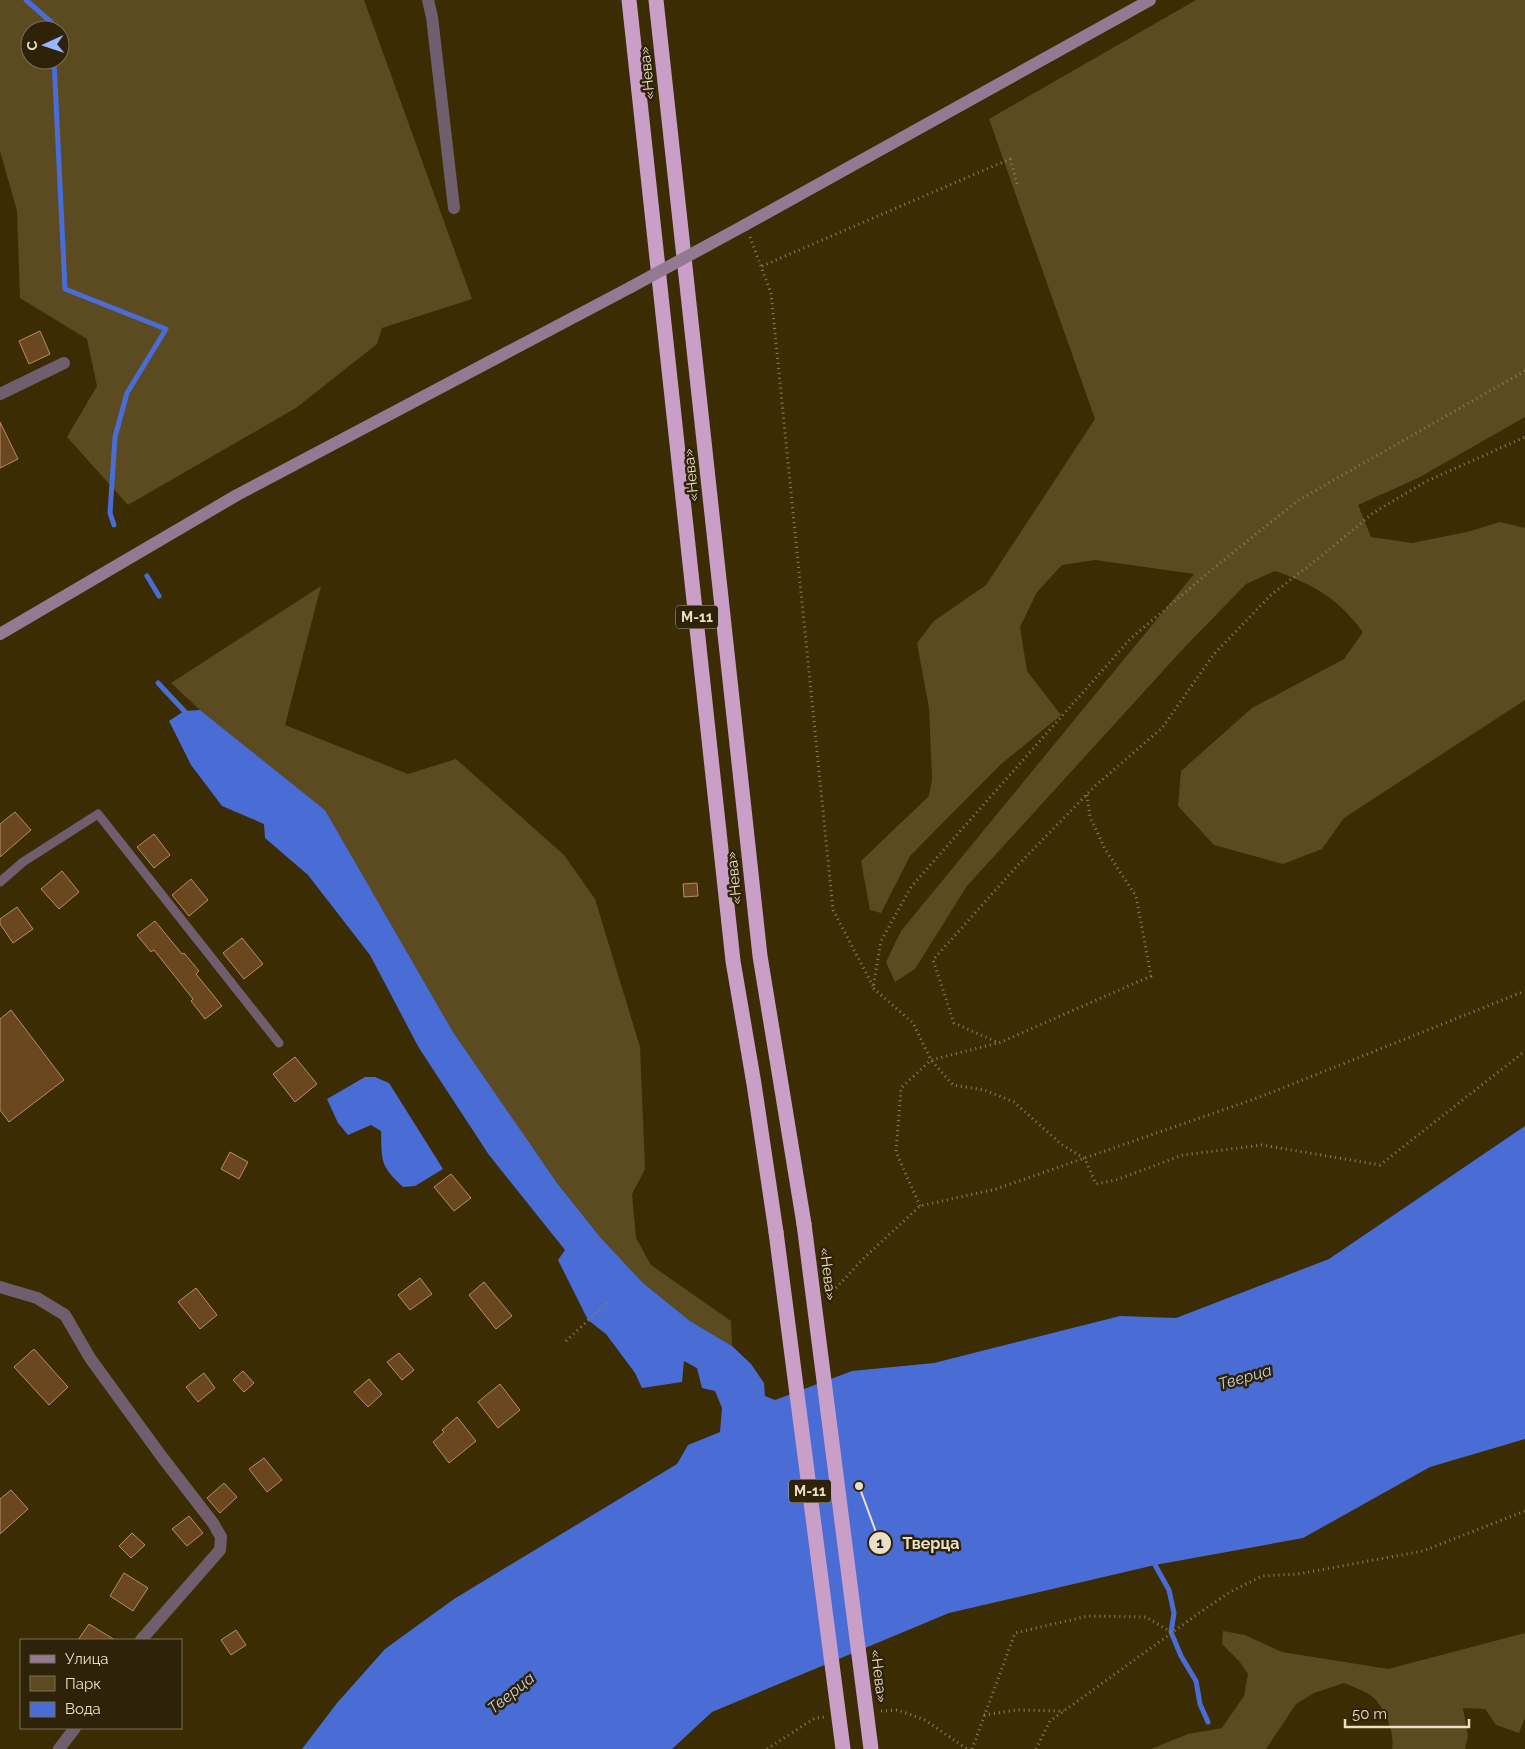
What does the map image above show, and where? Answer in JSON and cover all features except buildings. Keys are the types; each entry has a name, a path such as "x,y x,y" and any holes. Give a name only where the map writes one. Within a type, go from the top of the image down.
{"highway":[{"name":"«Нева»","path":"629,0 733,961 776,1232 843,1749"},
{"name":"«Нева»","path":"656,0 760,956 804,1224 871,1749"}],"main road":[{"path":"0,634 237,495 631,287 1150,0"}],"street":[{"path":"428,0 432,17 454,208"},
{"path":"0,394 64,363"},
{"path":"0,1287 38,1298 65,1315 90,1358 162,1457 213,1522 221,1537 220,1550 142,1639"},
{"path":"59,1749 74,1729"}],"lane":[{"path":"0,882 23,862 98,814 279,1043"}],"path":[{"path":"762,266 1010,159 1018,186"},
{"path":"745,224 771,292 833,910 873,988 913,1023 931,1060 953,1085 984,1090 1014,1102 1061,1144 1085,1159 1096,1184 1116,1180 1183,1156 1262,1145 1380,1165 1525,1051"},
{"path":"873,988 881,941 912,887 1130,639 1297,501 1525,372"},
{"path":"999,1042 954,1023 933,960 1017,866 1086,795 1162,728 1214,654 1272,594 1373,513 1425,482 1525,438"},
{"path":"920,1206 896,1152 901,1088 931,1060 999,1042 1152,976 1136,896 1104,849 1090,817 1086,795"},
{"path":"836,1288 864,1258 920,1206 996,1188 1085,1159 1260,1097 1525,991"},
{"path":"566,1341 610,1300"},
{"path":"1036,1749 1050,1721 1230,1592 1262,1576 1298,1574 1423,1551 1525,1511"},
{"path":"972,1749 1015,1633 1088,1616 1146,1617 1172,1632"},
{"path":"984,1715 1017,1710 1064,1711"}],"green space":[{"path":"0,0 364,0 472,299 382,328 377,344 296,408 128,505 67,437 97,386 87,339 20,298 17,211 0,151"},
{"path":"1196,0 1525,0 1525,417 1418,478 1358,505 1371,537 1412,543 1467,532 1500,522 1525,528 1525,700 1344,818 1322,849 1283,864 1214,845 1178,806 1181,771 1252,708 1344,659 1363,632 1344,610 1314,587 1275,571 1246,584 1182,650 967,886 915,969 895,982 886,962 901,931 1194,574 1095,560 1062,565 1037,592 1020,627 1027,671 1061,715 1000,765 910,856 881,913 870,910 861,861 929,796 932,779 929,708 917,643 934,621 986,585 1095,419 989,119"},
{"path":"321,586 285,725 408,774 456,759 564,855 595,899 640,1047 645,1169 632,1194 636,1238 651,1265 731,1321 732,1346 690,1321 643,1283 600,1237 557,1183 453,1032 325,810 200,710 171,683"},
{"path":"1223,1631 1245,1635 1282,1652 1388,1669 1525,1633 1525,1718 1519,1733 1496,1725 1485,1709 1463,1708 1468,1736 1465,1749 1392,1749 1391,1730 1380,1705 1361,1690 1344,1683 1314,1693 1296,1704 1266,1749 1151,1749 1188,1734 1222,1728 1244,1696 1248,1674 1239,1661 1222,1644"}],"water":[{"path":"200,710 325,810 453,1032 557,1183 600,1237 643,1283 690,1321 732,1346 751,1364 764,1383 765,1396 775,1400 852,1371 934,1363 1120,1316 1176,1318 1329,1259 1525,1126 1525,1439 1430,1467 1303,1538 1155,1565 949,1613 712,1712 672,1749 302,1749 337,1703 385,1649 454,1599 677,1464 688,1445 720,1432 722,1408 715,1391 702,1388 697,1368 684,1361 682,1382 642,1388 635,1373 606,1334 588,1320 558,1260 565,1250 489,1155 419,1048 370,955 308,875 265,838 264,824 222,806 191,765 169,721 184,711"},
{"path":"365,1077 375,1077 389,1083 443,1169 415,1186 403,1187 386,1168 384,1163 381,1131 371,1125 348,1135 338,1123 327,1099"}],"waterway":[{"path":"26,0 49,20"},
{"path":"54,70 65,289 166,329 127,393 115,437 110,513 114,525"},
{"path":"147,576 159,596"},
{"path":"158,683 188,715"},
{"path":"1155,1565 1169,1590 1174,1613 1171,1632 1181,1656 1196,1681 1200,1704 1208,1722"}],"place":[{"name":"Тверца","path":"859,1486"}]}
